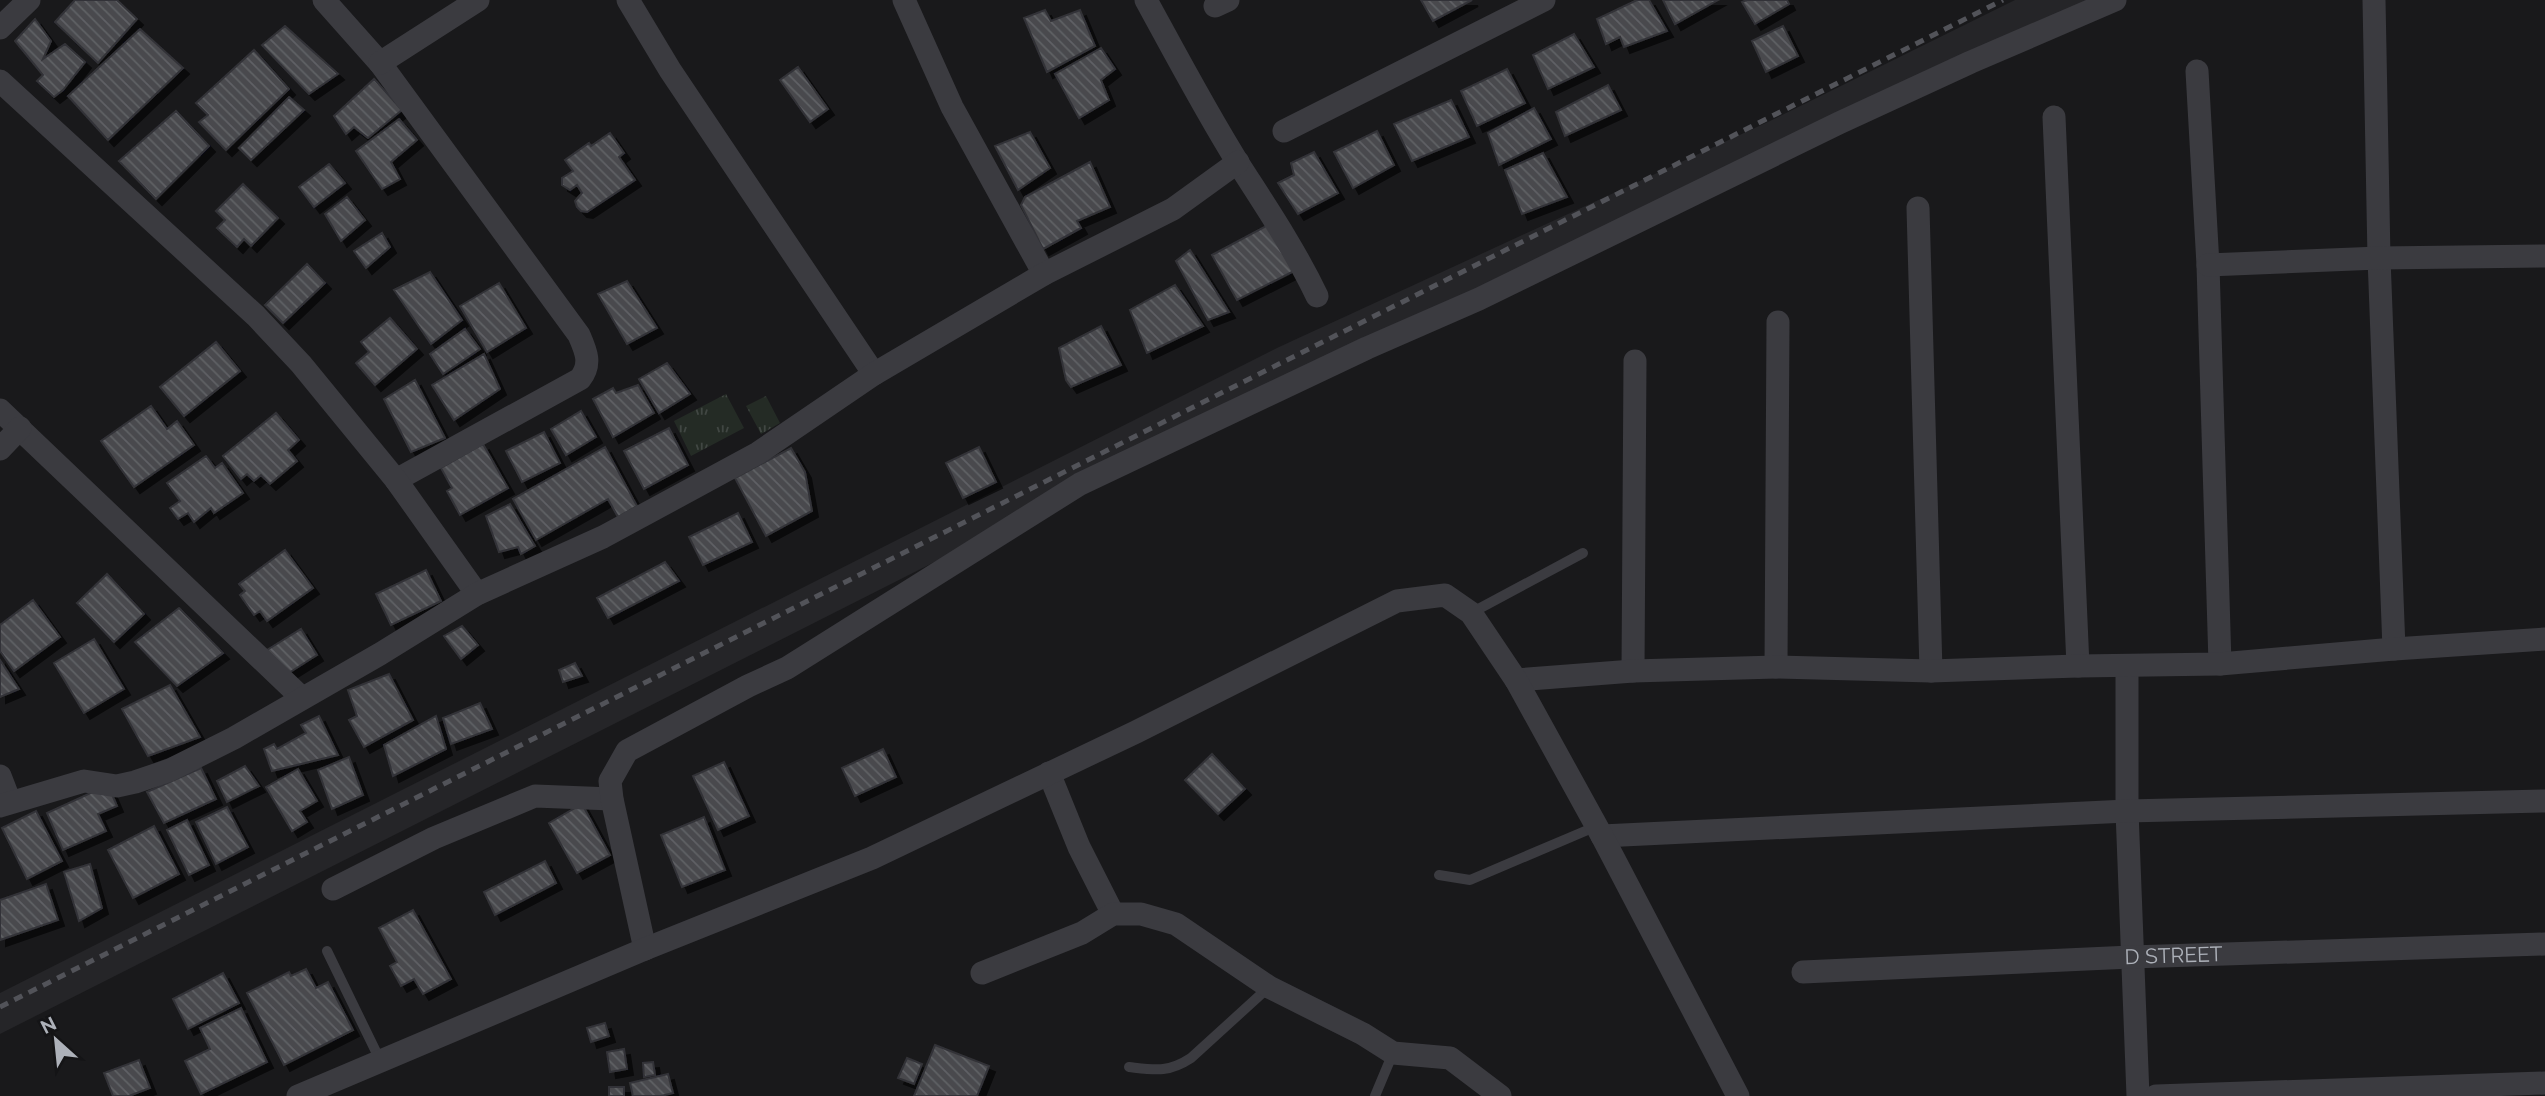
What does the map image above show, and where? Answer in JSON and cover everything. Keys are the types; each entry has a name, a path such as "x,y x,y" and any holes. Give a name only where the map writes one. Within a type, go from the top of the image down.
{"street":[{"path":"0,28 29,0"},
{"path":"324,0 380,63 579,335 588,363 580,379 396,480"},
{"path":"380,63 478,0"},
{"path":"628,0 670,70 874,374"},
{"path":"904,0 952,107 1044,274"},
{"path":"1146,0 1238,162 1268,206 1317,296"},
{"path":"1284,131 1544,0"},
{"path":"645,949 610,780 627,751 787,668 1080,484 1367,348 1479,299 1839,123 2115,0"},
{"path":"2374,0 2379,258 2394,649"},
{"path":"2197,71 2208,265 2220,664"},
{"path":"0,81 256,316 301,364 396,480 477,594"},
{"path":"2054,117 2078,666"},
{"path":"0,776 5,804 84,782 117,786 170,770 234,738 380,654 477,594 603,537 758,453 874,374 1044,274 1173,209 1238,162"},
{"path":"1918,208 1931,671"},
{"path":"2208,265 2379,258 2545,256"},
{"path":"1776,667 1779,321"},
{"path":"1633,671 1635,361"},
{"path":"0,410 302,698"},
{"path":"0,449 20,428"},
{"path":"298,1096 311,1088 381,1062 645,949 872,858 1049,774 1397,601 1445,595 1471,613 1516,680 1600,831 1738,1096"},
{"path":"1516,680 1633,671 1776,667 1931,671 2220,664 2545,639"},
{"path":"2127,666 2127,811 2138,1096"},
{"path":"1049,774 1079,847 1113,914"},
{"path":"333,889 434,838 536,796 612,799"},
{"path":"1600,831 2127,811 2545,801"},
{"path":"982,973 1082,933 1113,914 1141,914 1176,924 1269,987 1363,1034 1393,1053 1450,1058 1500,1096"},
{"name":"D STREET","path":"1803,972 2131,957 2545,944"},
{"path":"2156,1096 2545,1083"}],"lane":[{"path":"1471,613 1583,553"},
{"path":"1439,875 1470,880 1600,831"},
{"path":"327,951 381,1062"},
{"path":"1129,1067 1165,1071 1178,1067 1269,987"},
{"path":"1375,1096 1393,1053"}],"shaded area":[{"path":"2015,0 2097,0 1283,386 0,1034 0,993 1279,347 1770,121"}],"green space":[{"path":"726,394 744,428 691,456 674,421"},
{"path":"766,396 780,423 761,434 746,406"}],"building":[{"path":"75,0 117,0 137,19 98,63 55,22"},
{"path":"1421,0 1472,0 1433,21"},
{"path":"1637,0 1649,0 1667,31 1624,47 1620,37 1606,44 1597,19"},
{"path":"1663,0 1718,0 1675,24"},
{"path":"1787,0 1789,4 1755,24 1742,2"},
{"path":"1045,10 1051,21 1080,10 1095,46 1047,72 1024,18"},
{"path":"35,19 51,41 43,59 65,44 85,62 54,97 37,81 43,75 15,41"},
{"path":"285,26 338,74 309,94 262,45"},
{"path":"1783,26 1798,56 1766,72 1752,41"},
{"path":"140,29 183,68 108,140 68,96"},
{"path":"1574,34 1594,67 1548,89 1533,55"},
{"path":"1101,48 1115,69 1101,80 1109,100 1079,118 1055,74"},
{"path":"254,50 289,89 226,150 199,122 208,115 196,103"},
{"path":"798,67 828,109 810,122 780,80"},
{"path":"1507,69 1525,103 1477,126 1461,91"},
{"path":"374,79 402,110 368,138 354,127 346,134 334,116"},
{"path":"1608,85 1621,110 1565,136 1556,112"},
{"path":"289,97 304,110 251,160 239,148"},
{"path":"1451,100 1469,137 1412,161 1394,124"},
{"path":"1534,108 1551,139 1499,165 1488,133"},
{"path":"176,111 209,146 156,199 119,161"},
{"path":"399,119 417,140 391,162 400,179 382,189 356,151"},
{"path":"1377,131 1394,165 1353,188 1334,152"},
{"path":"1030,132 1050,168 1018,190 995,146"},
{"path":"610,133 624,153 619,157 635,180 587,212 581,211 575,201 582,193 577,185 570,190 562,185 562,178 573,171 565,160 589,143 591,146"},
{"path":"1314,152 1338,193 1298,214 1278,183 1294,175 1291,163"},
{"path":"1543,153 1567,197 1522,214 1505,170"},
{"path":"1090,162 1110,207 1077,221 1081,228 1043,249 1021,205 1025,197"},
{"path":"329,164 345,183 314,207 299,187"},
{"path":"243,184 278,218 251,246 244,239 237,247 217,228 225,220 216,211"},
{"path":"347,197 365,220 341,241 325,214"},
{"path":"1268,225 1296,270 1237,300 1212,255"},
{"path":"382,233 390,247 366,268 354,251"},
{"path":"1190,250 1229,312 1208,320 1176,261"},
{"path":"307,264 325,283 283,323 265,305"},
{"path":"430,272 462,320 431,344 394,290"},
{"path":"627,281 657,328 627,344 598,294"},
{"path":"499,283 526,328 487,352 460,306"},
{"path":"1175,285 1203,326 1147,353 1130,310"},
{"path":"390,318 417,349 375,385 356,363 369,352 361,342"},
{"path":"1101,326 1121,365 1071,387 1066,380 1059,348"},
{"path":"465,329 480,349 443,374 430,354"},
{"path":"216,342 240,371 184,416 160,387"},
{"path":"484,354 500,389 454,420 432,385"},
{"path":"667,363 690,394 659,413 639,379"},
{"path":"415,380 445,438 411,452 384,399"},
{"path":"638,385 654,413 613,437 593,399 613,388 616,393"},
{"path":"151,406 167,429 177,421 194,445 134,487 101,441"},
{"path":"581,411 596,437 566,455 551,429"},
{"path":"276,413 299,440 288,450 297,461 270,484 261,475 254,481 247,474 241,479 223,456"},
{"path":"669,428 688,465 644,489 624,451"},
{"path":"544,432 560,463 522,482 506,451"},
{"path":"483,444 508,488 460,515 447,491 452,488 441,468"},
{"path":"605,447 637,506 618,517 608,499 536,540 513,499"},
{"path":"979,447 996,482 963,498 946,463"},
{"path":"791,448 805,472 812,511 766,536 735,478"},
{"path":"206,456 215,468 222,463 243,493 214,513 211,508 194,522 188,513 178,519 170,508 180,501 167,483"},
{"path":"510,504 535,546 521,554 518,547 499,552 486,516"},
{"path":"738,513 752,542 703,565 689,537"},
{"path":"285,550 313,588 267,621 260,611 254,615 240,595 245,591 239,584"},
{"path":"665,562 679,581 608,618 597,598"},
{"path":"426,570 441,601 391,625 376,594"},
{"path":"107,574 144,614 114,642 77,603"},
{"path":"33,600 60,637 14,671 0,651 0,625"},
{"path":"179,608 223,653 177,686 135,642"},
{"path":"462,626 478,645 461,659 444,636"},
{"path":"301,629 317,655 284,676 267,650"},
{"path":"94,639 124,689 84,713 54,663"},
{"path":"0,660 19,689 0,697"},
{"path":"575,663 582,676 563,682 559,670"},
{"path":"389,674 413,720 364,747 349,720 357,716 348,690"},
{"path":"170,685 200,737 148,756 122,709"},
{"path":"480,703 492,729 451,744 443,718"},
{"path":"319,716 338,755 272,771 264,749 274,744 277,749 306,733 301,725"},
{"path":"436,716 446,749 393,776 384,745"},
{"path":"883,749 896,777 855,796 842,768"},
{"path":"1212,754 1245,789 1218,814 1185,780"},
{"path":"349,757 363,795 332,809 318,770"},
{"path":"724,762 749,816 718,830 693,776"},
{"path":"245,766 259,786 227,802 217,781"},
{"path":"201,768 216,799 164,823 147,792"},
{"path":"298,769 317,801 300,811 307,822 292,831 266,787"},
{"path":"108,785 117,806 98,814 106,831 63,850 47,813"},
{"path":"582,804 610,855 577,873 549,823"},
{"path":"227,807 248,847 216,864 196,822"},
{"path":"36,811 62,861 27,879 2,828"},
{"path":"704,817 725,870 682,887 661,835"},
{"path":"187,820 209,865 189,875 167,830"},
{"path":"154,826 179,874 133,898 108,850"},
{"path":"545,861 556,883 495,915 484,892"},
{"path":"90,864 102,908 79,921 64,872"},
{"path":"46,884 58,920 0,940 0,900"},
{"path":"413,910 451,979 423,994 414,979 401,986 390,966 397,962 379,928"},
{"path":"306,969 316,988 328,982 353,1030 284,1065 247,993 289,972 291,976"},
{"path":"223,973 239,1003 188,1029 173,999"},
{"path":"241,1008 267,1062 201,1094 185,1061 210,1049 200,1028"},
{"path":"605,1023 609,1036 591,1042 587,1028"},
{"path":"935,1045 989,1066 977,1096 914,1096"},
{"path":"624,1049 627,1069 610,1072 607,1052"},
{"path":"907,1058 922,1064 914,1084 898,1078"},
{"path":"139,1060 150,1088 129,1096 113,1096 104,1073"},
{"path":"653,1062 655,1075 644,1077 643,1063"},
{"path":"668,1074 673,1093 633,1096 630,1083"},
{"path":"609,1087 624,1087 624,1096 609,1096"}],"railway":[{"path":"0,1007 2003,0"}]}
